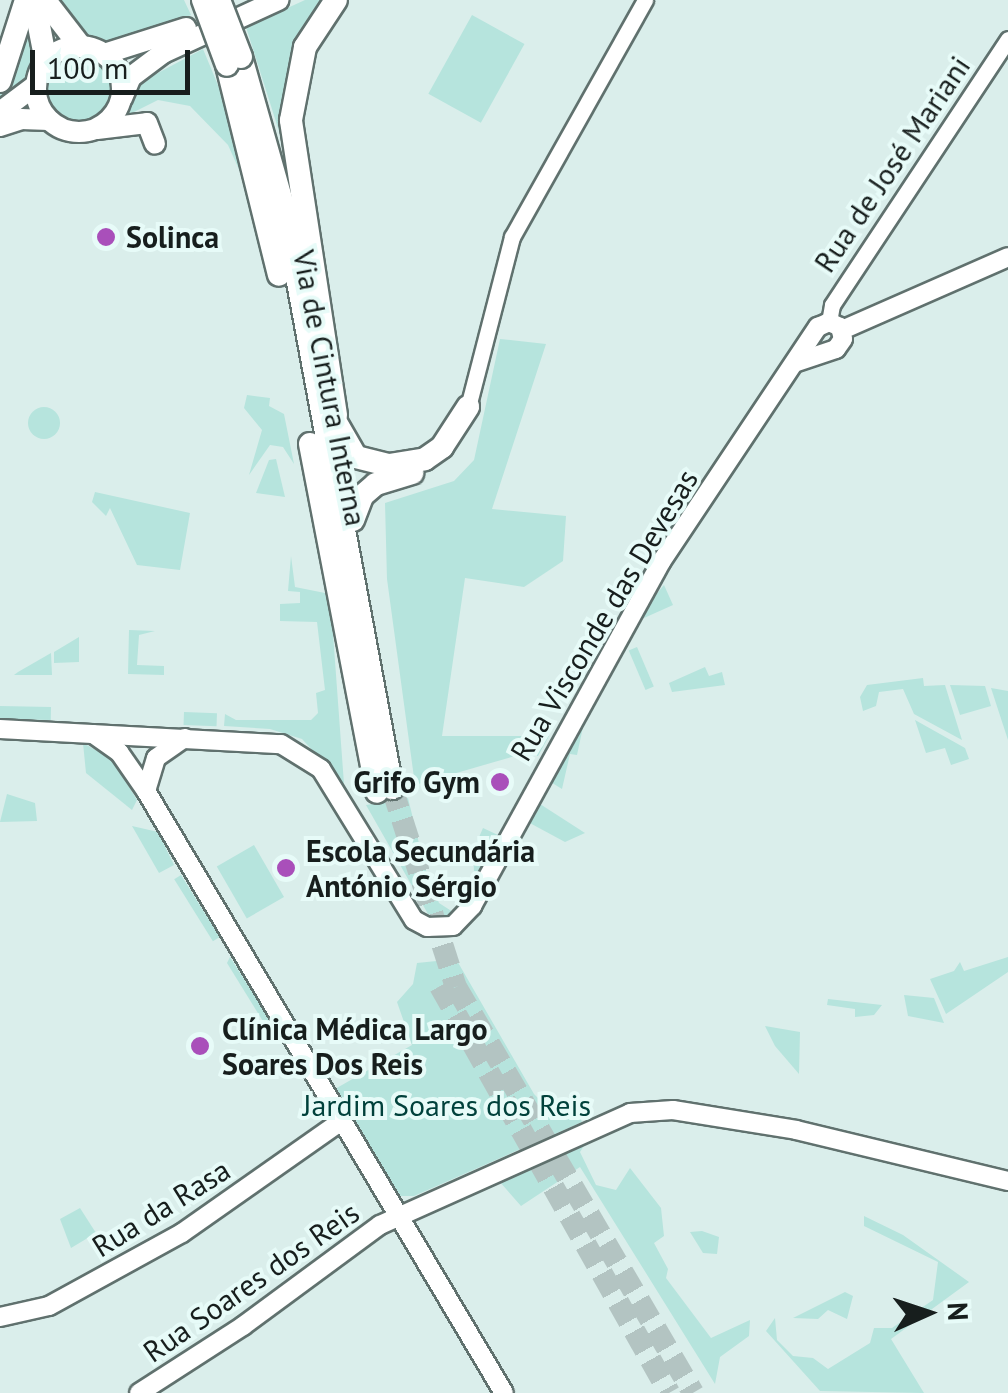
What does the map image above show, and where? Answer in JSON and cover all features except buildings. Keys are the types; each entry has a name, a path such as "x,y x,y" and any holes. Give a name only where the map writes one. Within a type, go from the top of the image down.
{"highway":[{"path":"0,80 26,0"},
{"path":"34,0 46,62"},
{"path":"46,0 64,34 80,46"},
{"name":"Via de Cintura Interna","path":"202,0 234,62 286,212 378,700 384,790 273,248 234,62 220,0"},
{"path":"336,0 305,48 291,120 378,700"},
{"path":"286,212 318,313"},
{"path":"338,424 356,457 389,466 426,459 442,447 468,407"},
{"path":"353,520 362,496 376,484 430,468 449,456 468,407"}],"main road":[{"path":"0,112 36,85 46,62 80,46 104,54 130,50 248,0"},
{"path":"97,129 121,100 131,77 163,53 278,0"},
{"path":"104,54 120,74 121,100"},
{"path":"36,85 49,120"},
{"path":"0,126 22,118 49,120 72,132 147,123 155,144"},
{"name":"Rua Visconde das Devesas","path":"185,738 257,740 303,754 341,796 414,920 426,927 453,926 472,906 634,606 797,362 827,334 1008,257"},
{"path":"0,729 185,738"},
{"path":"92,734 119,752 146,792 504,1393"},
{"path":"146,792 156,758 185,738"},
{"name":"Rua Soares dos Reis","path":"139,1393 396,1216 630,1114 660,1109 796,1130 1008,1181"},
{"name":"Rua da Rasa","path":"0,1317 49,1306 182,1233 340,1122"}],"street":[{"path":"468,407 512,237 645,0"},
{"name":"Rua de José Mariani","path":"827,334 832,305 1008,40"}],"green space":[{"path":"54,0 184,0 191,15 117,43 89,39 68,25"},
{"path":"305,0 329,0 289,143 283,144 246,27"},
{"path":"472,15 524,44 481,123 428,94"},
{"path":"27,26 40,52 16,95 0,105 0,88"},
{"path":"203,49 220,90 250,194 228,145 190,106 158,100 122,118 139,83"},
{"path":"80,55 105,65 115,90 105,115 80,125 55,115 45,90 55,65"},
{"path":"500,339 546,344 492,509 566,516 563,561 524,587 465,578 442,736 549,736 538,756 515,756 415,785 387,579 385,503 454,481 474,460"},
{"path":"247,395 270,398 269,406 284,414 294,464 283,447 270,445 249,475 262,430 244,408"},
{"path":"44,407 55,412 60,423 55,434 44,439 33,434 28,423 33,412"},
{"path":"276,459 285,497 256,493 269,460"},
{"path":"95,492 190,513 180,570 137,565 110,508 106,516 92,502"},
{"path":"291,556 295,587 325,593 332,620 344,784 302,739 270,729 224,726 225,714 236,720 311,720 318,713 316,693 325,690 317,622 280,621 280,604 300,603 300,592 288,591"},
{"path":"664,585 673,605 644,618 645,607"},
{"path":"129,630 155,631 139,635 137,665 164,666 164,675 128,674"},
{"path":"79,637 79,662 54,663 54,652"},
{"path":"637,647 654,687 646,690 629,651"},
{"path":"51,653 52,675 14,675 18,672"},
{"path":"705,667 709,676 722,672 725,685 672,692 669,683"},
{"path":"923,678 924,686 945,685 962,740 914,714 903,689 879,692 876,706 863,711 860,697 867,685"},
{"path":"950,685 985,686 991,706 960,715"},
{"path":"991,688 1008,691 1008,740"},
{"path":"0,706 51,707 51,720 0,719"},
{"path":"184,712 217,713 217,726 184,725"},
{"path":"586,713 577,755 570,754 562,789 549,781"},
{"path":"915,720 965,748 969,759 951,765 945,748 926,753"},
{"path":"83,743 112,759 137,800 132,810 86,773"},
{"path":"7,794 35,803 37,821 0,822"},
{"path":"408,798 425,868 439,903 453,912 448,916 428,914 366,805"},
{"path":"540,804 585,833 565,842 526,821"},
{"path":"132,826 158,832 174,865 159,873"},
{"path":"483,828 498,835 479,873 474,871 473,851"},
{"path":"254,845 284,897 247,918 217,866"},
{"path":"181,875 220,937 213,941 174,879"},
{"path":"230,957 273,1025 269,1031 227,963"},
{"path":"1008,957 1008,972 946,1014 930,979 954,971 960,962 964,971"},
{"name":"Jardim Soares dos Reis","path":"456,959 534,1094 544,1104 576,1107 582,1122 414,1196 400,1196 335,1089 412,1045 397,1002 413,984 417,963"},
{"path":"904,995 934,998 944,1023 908,1016"},
{"path":"828,999 882,1005 874,1015 855,1017 855,1009 827,1005"},
{"path":"765,1026 800,1032 799,1074 775,1046"},
{"path":"585,1144 580,1152 596,1185 616,1190 630,1168 661,1208 664,1236 654,1243 668,1269 666,1278 711,1338 750,1320 749,1336 720,1357 715,1384 580,1167 521,1206 500,1182"},
{"path":"80,1208 96,1233 71,1248 60,1219"},
{"path":"864,1216 903,1235 969,1282 891,1339 924,1393 820,1391 766,1331 775,1318 777,1340 793,1356 813,1358 828,1369 870,1343 874,1328 892,1328 933,1300 938,1262 864,1226"},
{"path":"702,1231 719,1237 717,1254 703,1253 690,1232"},
{"path":"845,1292 853,1296 847,1319 828,1310 818,1319 793,1318"}],"tunnel":[{"path":"392,788 456,987 693,1393"},
{"path":"440,986 669,1393"}],"place":[{"name":"Solinca","path":"106,237"},
{"name":"Grifo Gym","path":"500,782"},
{"name":"Escola Secundária António Sérgio","path":"286,868"},
{"name":"Clínica Médica Largo Soares Dos Reis","path":"200,1046"}]}
